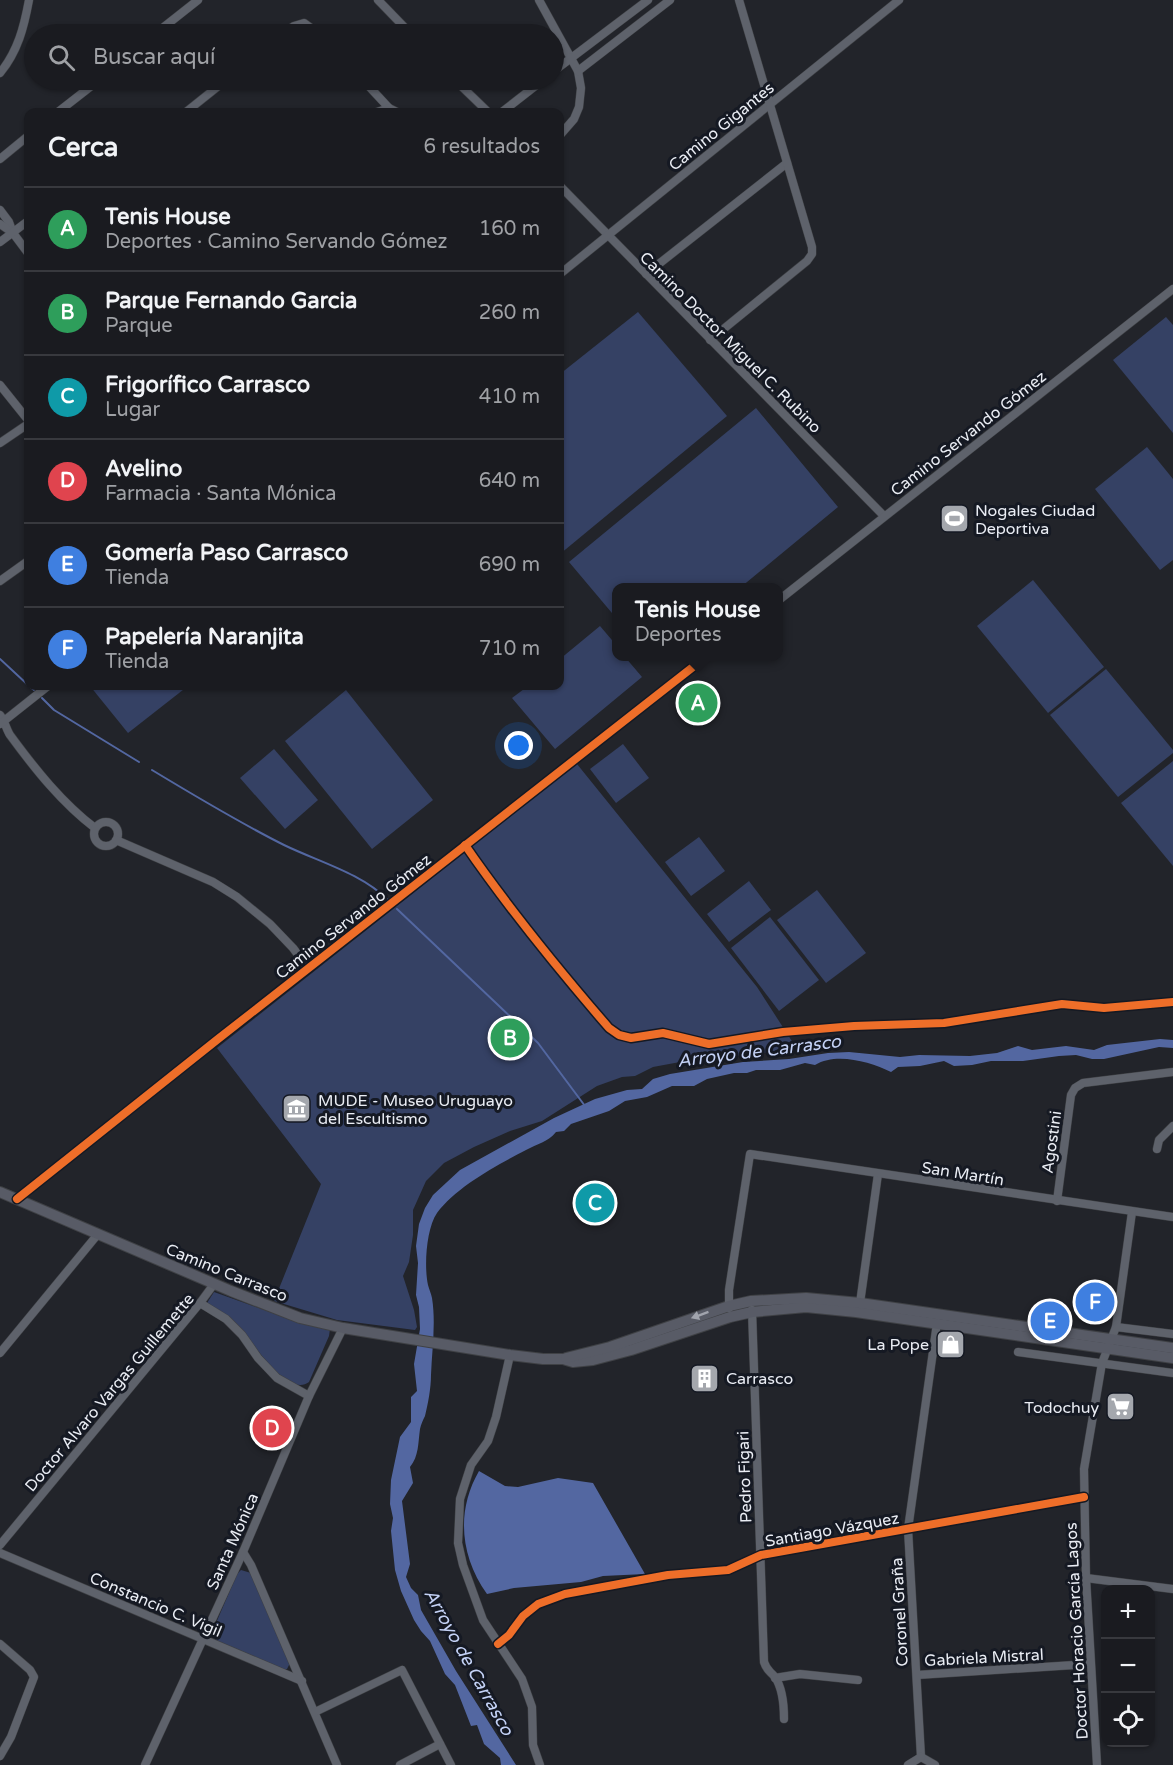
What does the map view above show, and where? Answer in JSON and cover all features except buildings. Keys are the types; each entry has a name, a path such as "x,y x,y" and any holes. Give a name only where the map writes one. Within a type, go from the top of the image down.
{"main road":[{"name":"Camino Carrasco","path":"0,1192 214,1284 300,1318 343,1328 510,1355 562,1359 729,1311 751,1307"},
{"path":"751,1307 806,1298 860,1303 1173,1358"},
{"path":"751,1307 823,1308 1109,1345 1173,1348"}],"street":[{"path":"24,24 29,0"},
{"path":"168,24 198,0"},
{"path":"378,0 401,24"},
{"path":"538,0 551,24"},
{"path":"564,62 648,0"},
{"path":"578,70 670,0"},
{"path":"710,340 807,261 812,254 812,247 739,0"},
{"name":"Camino Gigantes","path":"564,271 899,0"},
{"path":"0,73 16,48 24,25"},
{"path":"564,46 578,70 581,88 579,107 574,119 564,130"},
{"path":"63,108 86,90"},
{"path":"191,108 214,90"},
{"path":"372,90 389,108"},
{"path":"465,90 482,108"},
{"path":"507,108 530,90"},
{"path":"2,155 24,139"},
{"path":"646,274 787,163"},
{"name":"Camino Doctor Miguel C. Rubino","path":"564,190 884,516"},
{"path":"0,210 24,248"},
{"path":"0,224 13,233"},
{"path":"0,242 24,224"},
{"name":"Camino Servando Gómez","path":"783,597 1173,289"},
{"path":"0,385 24,417"},
{"path":"0,443 24,425"},
{"path":"0,581 24,564"},
{"name":"Camino Servando Gómez","path":"17,1199 308,968 702,661"},
{"path":"43,690 2,720 8,732 53,790 80,818 95,828"},
{"path":"104,822 112,824 118,833 116,840 107,846 100,845 94,836 95,828 104,822"},
{"path":"116,840 132,849 213,882 237,897 270,924 308,968"},
{"path":"465,845 495,889 609,1028 619,1035 631,1038 663,1033 709,1044 783,1032 854,1026 944,1023 1062,1004 1104,1008 1173,1002"},
{"name":"Agostini","path":"1057,1201 1071,1095 1075,1088 1083,1083 1173,1072"},
{"path":"1157,1149 1159,1140 1173,1126"},
{"name":"San Martín","path":"729,1311 729,1290 750,1154 1173,1217"},
{"path":"860,1303 878,1174"},
{"name":"Doctor Horacio García Lagos","path":"1097,1765 1086,1578 1084,1469 1102,1363 1116,1327 1132,1212"},
{"path":"0,1353 98,1234"},
{"name":"Doctor Alvaro Vargas Guillemette","path":"0,1545 214,1284"},
{"path":"200,1303 226,1319 277,1378 309,1396"},
{"name":"Pedro Figari","path":"751,1307 764,1662 767,1671 775,1678 784,1701 784,1719"},
{"name":"Coronel Graña","path":"921,1757 908,1528 937,1323"},
{"path":"1116,1327 1173,1334"},
{"name":"Santa Mónica","path":"146,1765 243,1552 309,1396 343,1328"},
{"path":"1018,1352 1173,1373"},
{"path":"510,1355 496,1417 488,1441 471,1465 460,1499 458,1543 462,1565 483,1620 522,1679 532,1707 533,1745 540,1765"},
{"name":"Santiago Vázquez","path":"498,1644 509,1635 523,1616 538,1604 566,1594 668,1575 728,1570 760,1555 1084,1497"},
{"path":"243,1552 251,1565 337,1765"},
{"name":"Constancio C. Vigil","path":"0,1553 302,1681"},
{"path":"1086,1578 1173,1589"},
{"path":"0,1644 30,1670 34,1677 11,1737 0,1756"},
{"name":"Gabriela Mistral","path":"917,1675 1090,1664"},
{"path":"315,1713 402,1670 451,1765"},
{"path":"775,1678 800,1674 858,1680"},
{"path":"400,1765 440,1744"},
{"path":"908,1765 921,1757 934,1765"}],"shaded area":[{"path":"638,312 727,416 564,551 564,371"},
{"path":"1166,317 1173,325 1173,433 1113,360"},
{"path":"756,408 838,507 746,583 612,583 612,613 569,562"},
{"path":"1147,447 1173,479 1173,560 1160,570 1095,489"},
{"path":"1033,580 1104,667 1048,713 977,626"},
{"path":"600,626 612,640 612,661 628,661 642,677 555,749 512,698 523,690 564,690 564,656"},
{"path":"1106,669 1173,750 1173,753 1118,797 1050,715"},
{"path":"93,690 183,690 128,733"},
{"path":"346,690 433,800 372,849 285,741"},
{"path":"623,744 649,778 616,803 590,769"},
{"path":"274,749 318,800 285,829 240,778"},
{"path":"1173,761 1173,866 1121,803"},
{"path":"577,764 757,987 797,1049 680,1062 653,1067 635,1076 622,1077 597,1086 542,1121 510,1131 444,1163 426,1181 413,1210 413,1235 409,1262 403,1276 414,1310 417,1327 415,1330 337,1320 274,1301 321,1184 217,1048"},
{"path":"699,837 725,871 691,896 665,862"},
{"path":"749,881 771,910 729,942 707,914"},
{"path":"817,890 866,953 826,983 777,920"},
{"path":"770,917 819,980 779,1011 731,948"},
{"path":"1160,1039 1173,1040 1173,1048 1159,1047 1104,1059 1076,1055 954,1066 944,1061 920,1066 898,1067 891,1072 864,1062 833,1059 815,1065 805,1063 780,1070 734,1073 707,1079 694,1086 672,1086 647,1097 625,1101 609,1111 571,1124 564,1131 556,1132 546,1141 478,1177 445,1203 433,1220 427,1248 427,1277 434,1317 431,1380 417,1454 410,1467 413,1483 402,1501 410,1564 406,1577 411,1588 418,1595 421,1610 456,1671 516,1765 501,1765 500,1758 484,1744 477,1725 471,1726 455,1685 445,1674 430,1641 414,1620 401,1591 395,1570 391,1531 393,1518 390,1504 391,1480 400,1437 411,1422 411,1397 417,1391 414,1364 420,1329 416,1295 418,1263 416,1246 419,1224 433,1195 460,1170 554,1118 595,1099 627,1090 642,1089 653,1079 670,1074 743,1062 789,1059 828,1053 849,1052 900,1057 970,1056 997,1053 1018,1046 1032,1050 1066,1046 1094,1050 1107,1045"},
{"path":"214,1292 301,1323 330,1329 309,1382 300,1385 280,1375 237,1325 207,1303"},
{"path":"479,1471 505,1486 518,1487 558,1478 593,1483 645,1574 603,1576 581,1582 514,1588 487,1594 471,1564 464,1533 467,1502"},
{"path":"241,1570 251,1573 290,1663 287,1669 219,1642 213,1637 213,1630 237,1574"}],"waterway":[{"path":"0,659 24,681"},
{"path":"42,698 54,710 139,762"},
{"path":"152,770 267,836 365,882 388,900"},
{"path":"397,909 538,1043 585,1106"}],"cycle path":[{"path":"17,1199 701,661"},
{"path":"465,845 571,984 609,1028 619,1035 631,1038 663,1033 709,1044 783,1032 854,1026 944,1023 1062,1004 1104,1008 1173,1002"},
{"path":"498,1644 509,1635 523,1616 538,1604 565,1594 668,1575 728,1570 761,1555 1084,1497"}],"place":[{"name":"Nogales Ciudad Deportiva","path":"954,519"},
{"name":"Tenis House","path":"698,703"},
{"name":"Parque Fernando Garcia","path":"510,1038"},
{"name":"MUDE - Museo Uruguayo del Escultismo","path":"297,1109"},
{"name":"Frigorífico Carrasco","path":"595,1203"},
{"name":"Papelería Naranjita","path":"1095,1302"},
{"name":"Gomería Paso Carrasco","path":"1050,1321"},
{"name":"La Pope","path":"950,1344"},
{"name":"Carrasco","path":"705,1378"},
{"name":"Todochuy","path":"1120,1407"},
{"name":"Avelino","path":"272,1428"}],"water label":[{"name":"Arroyo de Carrasco","path":"759,1051"},
{"name":"Arroyo de Carrasco","path":"469,1662"}]}
